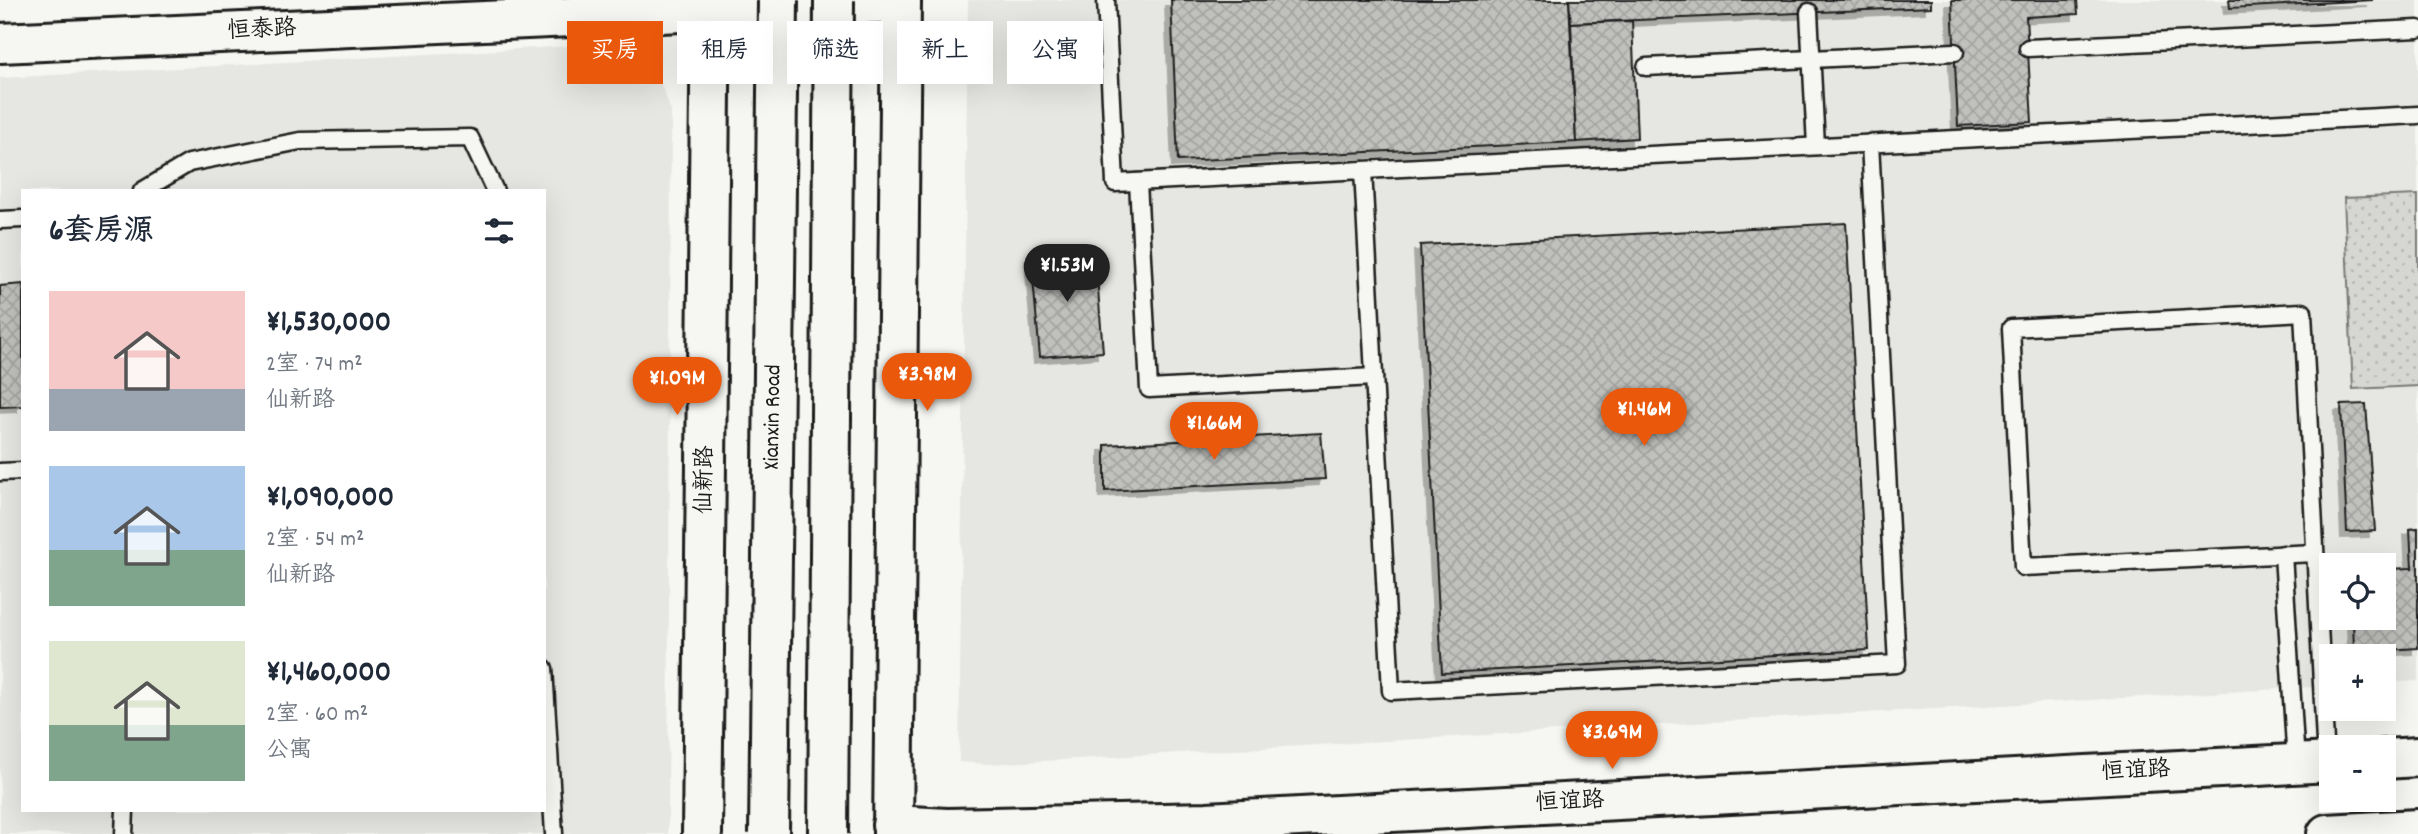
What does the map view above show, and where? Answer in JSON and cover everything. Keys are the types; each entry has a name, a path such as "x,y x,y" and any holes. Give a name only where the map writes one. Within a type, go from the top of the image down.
{"main road":[{"name":"Xianxin Road","path":"769,834 778,0"},
{"path":"828,834 834,0"},
{"path":"893,830 901,1"},
{"name":"恒泰路","path":"0,43 711,6 901,1"},
{"name":"仙新路","path":"702,834 711,6"},
{"path":"2396,758 2418,757"},
{"name":"恒谊路","path":"893,830 1207,822 2318,762"},
{"path":"2327,834 2418,829"}],"lane":[{"path":"1106,0 1115,183 2418,115"},
{"path":"1809,12 1816,146"},
{"path":"2028,48 2418,29"},
{"path":"1646,67 1955,52"},
{"path":"145,189 189,163 300,141 470,138 494,189"},
{"path":"1363,170 1391,691 1897,664 1870,143"},
{"path":"1138,181 1149,388 1374,377"},
{"path":"0,220 21,219"},
{"path":"2315,552 2023,567 2011,328 2303,312 2315,552 2318,762"},
{"path":"0,472 21,471"},
{"path":"2283,554 2318,762"},
{"path":"546,701 554,834"},
{"path":"124,834 125,812"}],"shaded area":[{"path":"968,0 2418,0 2418,681 2396,682 2396,644 2319,644 2319,687 989,764 959,762 967,84 993,84 993,21 968,21"},
{"path":"567,46 567,84 661,84 671,111 668,834 0,834 0,78"},
{"path":"2418,195 2418,386 2353,389 2344,198"}],"building":[{"path":"1171,0 1569,0 1576,142 1178,161"},
{"path":"1569,0 1931,0 1931,7 1571,23"},
{"path":"1952,0 2077,0 2078,14 2026,17 2032,122 1958,126"},
{"path":"2229,0 2373,0 2230,8"},
{"path":"1632,21 1637,138 1576,142 1571,23"},
{"path":"1846,223 1869,650 1442,673 1420,245"},
{"path":"1095,251 1103,352 1040,357 1031,256"},
{"path":"21,284 21,406 0,407 0,286"},
{"path":"2366,404 2375,531 2347,532 2341,405"},
{"path":"1321,433 1325,479 1105,491 1105,445"},
{"path":"2418,528 2418,648 2396,649 2396,644 2354,644 2353,630 2396,630 2396,569 2412,568 2410,529"}]}
